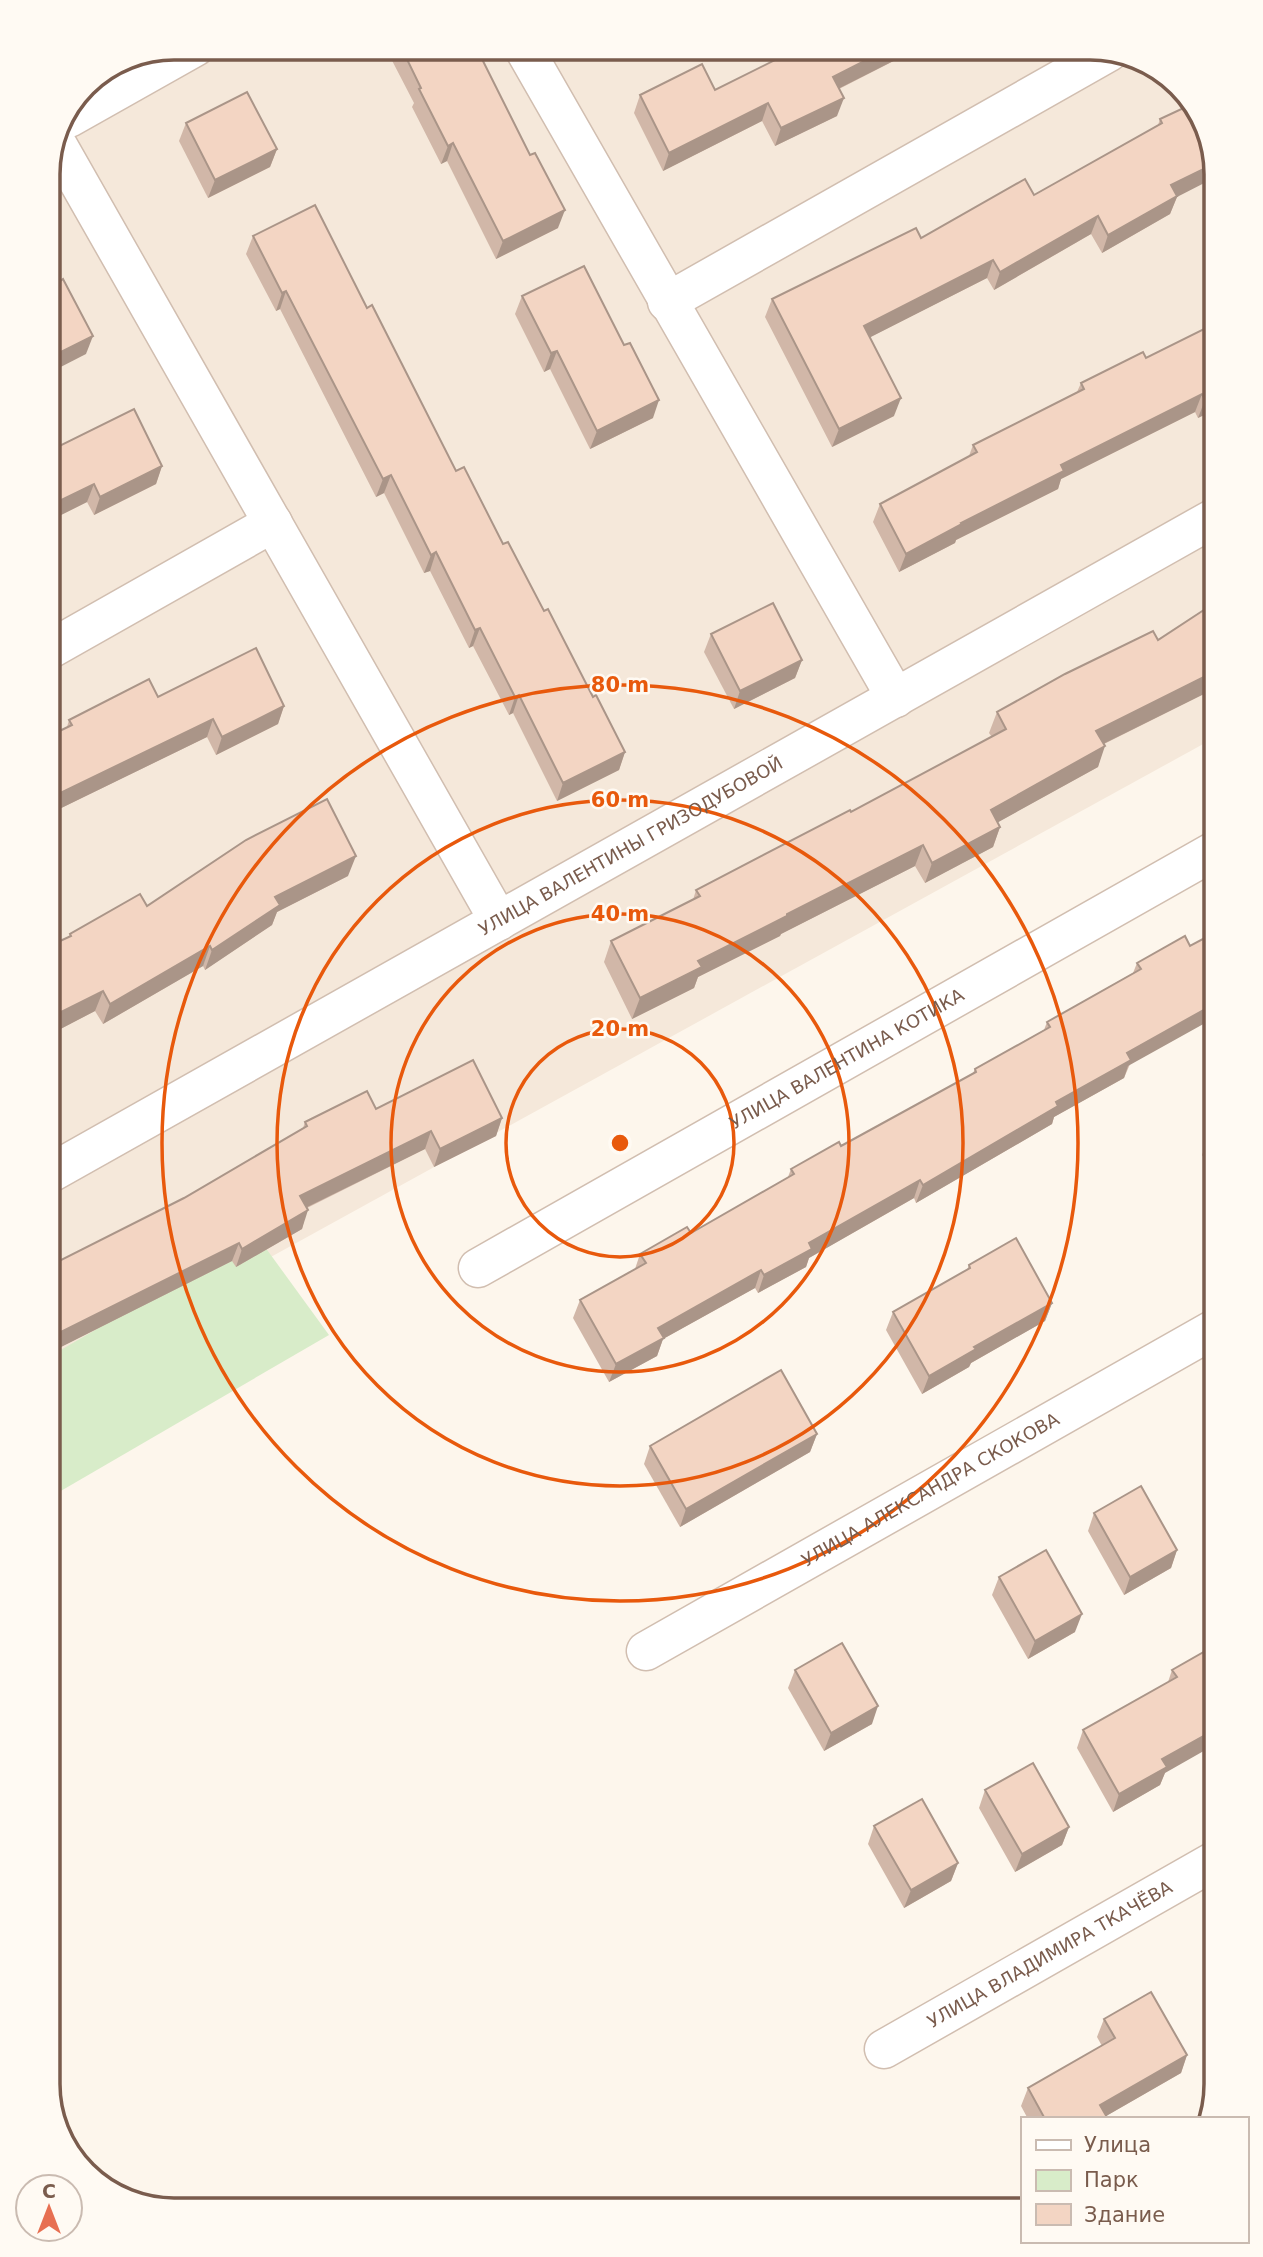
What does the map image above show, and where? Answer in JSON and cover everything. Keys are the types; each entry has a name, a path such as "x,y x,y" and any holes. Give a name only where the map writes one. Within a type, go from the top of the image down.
{"street":[{"path":"77,113 172,60"},
{"path":"530,60 895,698"},
{"path":"667,302 1095,60"},
{"path":"62,152 499,921"},
{"path":"60,644 273,523"},
{"name":"УЛИЦА ВАЛЕНТИНЫ ГРИЗОДУБОВОЙ","path":"60,1168 1204,524"},
{"name":"УЛИЦА ВАЛЕНТИНА КОТИКА","path":"478,1268 1204,857"},
{"name":"УЛИЦА АЛЕКСАНДРА СКОКОВА","path":"646,1651 1204,1335"},
{"name":"УЛИЦА ВЛАДИМИРА ТКАЧЁВА","path":"884,2049 1204,1867"}],"shaded area":[{"path":"159,60 1097,60 1133,68 1146,75 1170,93 1188,117 1195,130 1204,174 1204,744 60,1373 60,166 63,144 71,123 83,104 98,88 117,75"}],"green space":[{"path":"257,1236 329,1335 60,1491 60,1350"}],"building":[{"path":"407,60 482,60 530,155 535,153 565,210 503,241 453,143 448,146 419,89 421,88"},
{"path":"775,60 866,60 833,77 844,98 781,128 768,103 669,153 640,95 702,64 715,90"},
{"path":"247,92 277,149 215,180 186,123"},
{"path":"1183,108 1195,130 1201,152 1203,169 1171,185 1177,196 1108,235 1098,216 1000,272 993,260 864,326 901,398 839,429 772,299 916,228 921,238 1025,179 1034,195 1162,123 1160,119"},
{"path":"315,205 367,308 372,305 456,471 464,467 503,544 508,542 544,611 548,609 625,752 563,783 519,695 515,697 480,628 475,630 436,552 431,555 391,475 383,479 286,291 282,293 253,236"},
{"path":"584,266 624,345 630,343 659,400 597,431 557,351 551,353 522,296"},
{"path":"63,279 93,336 60,352 60,281"},
{"path":"1204,329 1204,398 1202,394 1061,465 1064,471 906,554 880,504 977,452 973,445 1084,389 1081,383 1143,352 1146,358"},
{"path":"134,409 162,466 100,497 94,484 60,501 60,446"},
{"path":"773,603 802,660 740,691 711,634"},
{"path":"1204,610 1204,677 1096,731 1105,746 991,810 1000,827 932,863 923,845 698,961 702,967 640,998 611,941 700,896 696,890 850,810 851,812 1006,729 997,712 1065,674 1153,631 1158,640"},
{"path":"256,648 284,706 222,737 213,719 60,793 60,731 72,725 69,720 149,679 158,697"},
{"path":"327,799 356,856 275,897 280,905 212,950 210,946 110,1004 103,991 60,1012 60,941 140,894 147,906 246,840"},
{"path":"1185,936 1190,946 1204,938 1204,1010 1127,1053 1131,1060 1056,1102 1058,1106 923,1185 920,1180 809,1243 812,1249 764,1275 761,1270 658,1328 664,1338 616,1364 580,1300 646,1263 640,1254 687,1227 691,1233 794,1174 791,1169 839,1142 841,1146 976,1072 975,1069 1050,1027 1047,1022 1141,969 1137,963"},
{"path":"473,1060 502,1118 440,1149 431,1131 300,1196 308,1210 242,1249 239,1243 60,1332 60,1260 184,1198 307,1126 305,1122 367,1091 376,1109"},
{"path":"1016,1238 1052,1303 929,1376 893,1312"},
{"path":"781,1370 817,1434 686,1509 650,1446"},
{"path":"1141,1486 1177,1550 1130,1577 1094,1513"},
{"path":"1046,1550 1082,1614 1035,1641 999,1577"},
{"path":"842,1643 878,1706 831,1733 795,1670"},
{"path":"1204,1652 1204,1736 1162,1759 1167,1767 1119,1794 1083,1730 1177,1677 1172,1670"},
{"path":"1033,1763 1069,1827 1022,1854 985,1790"},
{"path":"922,1799 958,1863 911,1890 874,1826"},
{"path":"1151,1992 1187,2055 1100,2105 1107,2117 1044,2117 1028,2088 1115,2038 1104,2019"}]}
